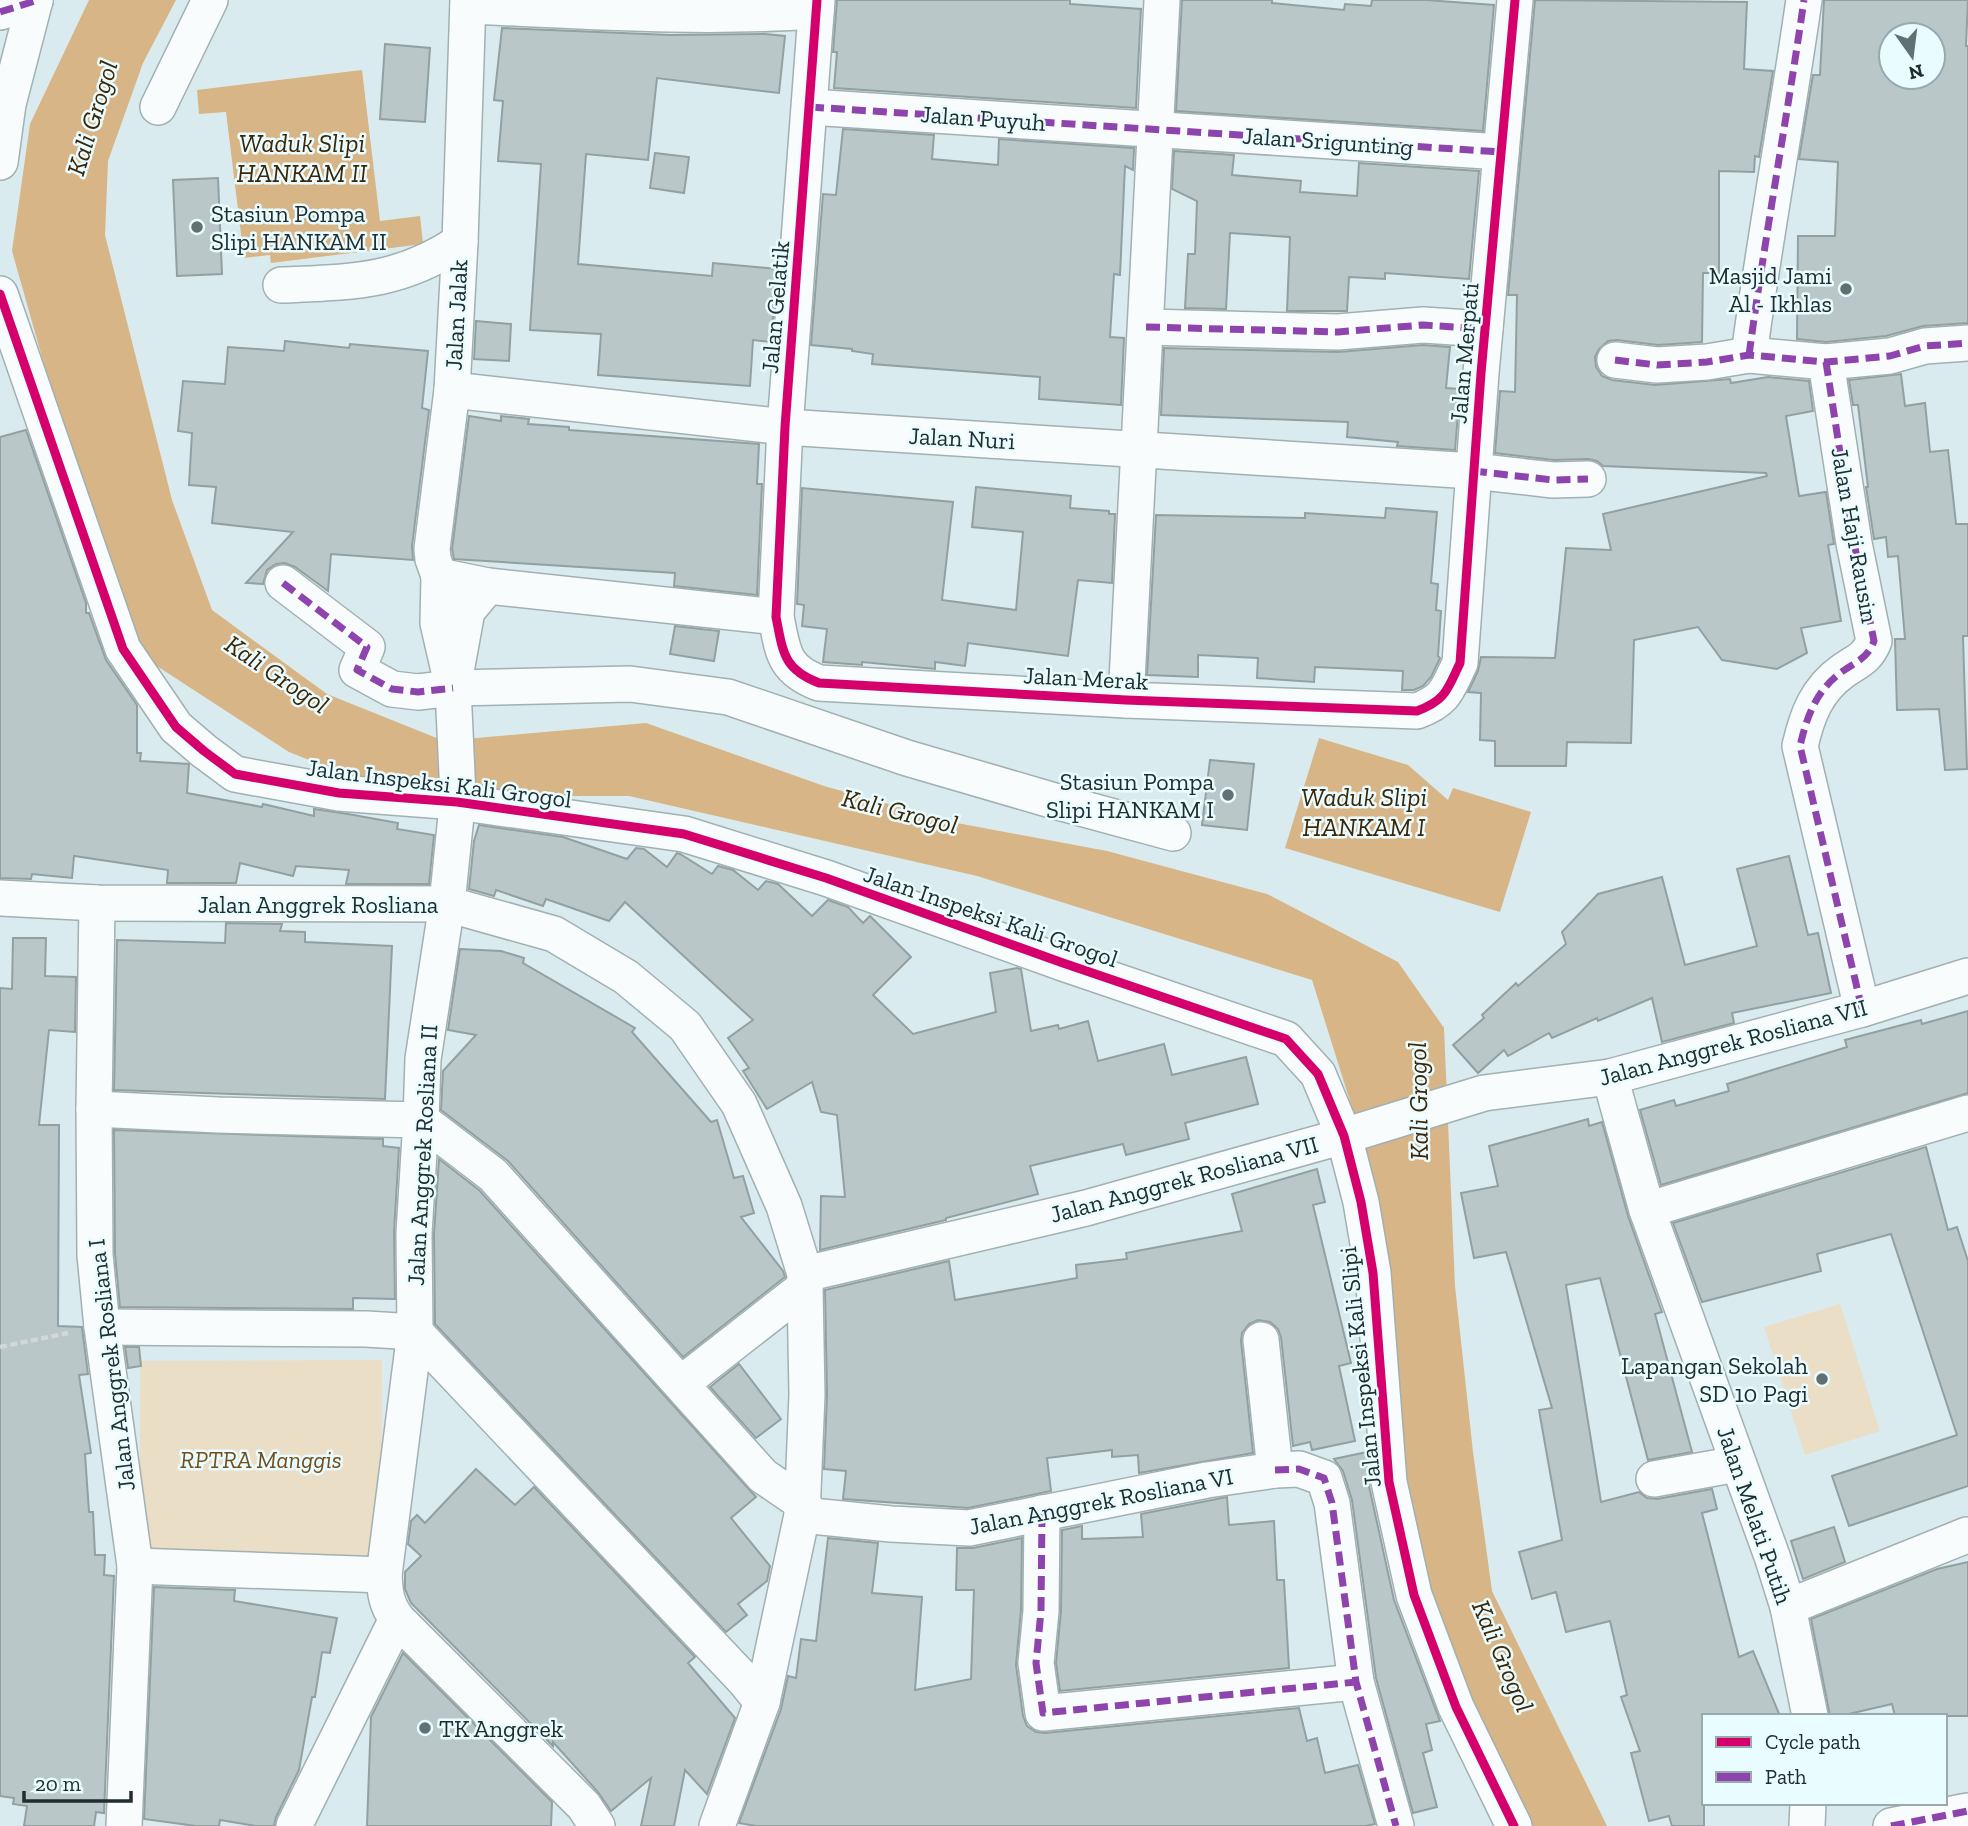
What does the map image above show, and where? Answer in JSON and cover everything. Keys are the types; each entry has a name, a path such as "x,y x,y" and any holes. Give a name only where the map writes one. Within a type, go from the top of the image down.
{"street":[{"path":"158,107 210,0"},
{"path":"1126,700 1162,0"},
{"name":"Jalan Merpati","path":"1436,704 1447,690 1460,663 1473,471 1515,0"},
{"path":"1749,355 1804,0"},
{"path":"0,12 35,1"},
{"path":"0,162 8,104 35,1"},
{"path":"468,3 683,14 765,15 816,6"},
{"name":"Jalan Jalak","path":"439,576 432,559 432,549 452,390 468,3"},
{"name":"Jalan Gelatik","path":"776,617 785,427 816,6"},
{"name":"Jalan Puyuh","path":"810,107 1155,129"},
{"name":"Jalan Srigunting","path":"1155,129 1501,152"},
{"path":"281,285 364,281 403,271 442,254 460,242"},
{"name":"Jalan Inspeksi Kali Grogol","path":"0,294 123,649 176,727 235,774 339,793 457,799 684,834 826,878 1286,1039 1318,1074 1351,1134"},
{"path":"1146,327 1338,332 1423,324 1485,328"},
{"path":"1615,360 1657,365 1707,362 1749,355 1826,362 1890,356 1925,346 1968,343"},
{"name":"Jalan Haji Rausin","path":"1826,362 1854,543 1874,641 1870,652 1861,662 1843,671 1819,694 1807,716 1800,746 1862,1009"},
{"name":"Jalan Nuri","path":"452,390 785,427 1473,471 1553,480 1588,479"},
{"path":"439,576 488,586 776,617"},
{"name":"Jalan Anggrek Rosliana II","path":"439,576 438,623 453,697 457,799 447,904 423,1059 422,1120 414,1233 415,1332 384,1575 388,1606 397,1619 584,1806 597,1826"},
{"path":"284,583 367,647 356,670 392,689 453,697 630,684 727,697 907,758 1173,832"},
{"name":"Jalan Anggrek Rosliana II","path":"453,697 467,611 488,586"},
{"name":"Jalan Merak","path":"776,617 781,644 794,670 818,683 1126,700 1417,710 1436,704"},
{"name":"Jalan Anggrek Rosliana","path":"0,898 97,903 447,904 554,934 626,977 685,1026 739,1104 784,1206 805,1280 807,1395 803,1510 762,1702 717,1826"},
{"name":"Jalan Anggrek Rosliana I","path":"97,903 94,1255 135,1566 124,1826"},
{"name":"Jalan Anggrek Rosliana VII","path":"805,1280 1086,1208 1351,1134 1484,1093 1610,1077 1862,1009 1968,976"},
{"name":"Jalan Melati Putih","path":"1610,1077 1647,1210 1773,1559 1788,1607 1810,1714"},
{"path":"94,1110 422,1120 493,1175 763,1476 803,1510"},
{"path":"1647,1210 1968,1113"},
{"name":"Jalan Inspeksi Kali Slipi","path":"1351,1134 1373,1273 1388,1482 1414,1595 1456,1707 1514,1826"},
{"path":"682,1383 805,1280"},
{"path":"102,1327 366,1329 415,1332 762,1702"},
{"path":"1261,1340 1275,1469"},
{"path":"1654,1479 1737,1464"},
{"name":"Jalan Anggrek Rosliana VI","path":"803,1510 891,1524 969,1528 1207,1480 1275,1469 1299,1469 1324,1478 1332,1503 1356,1682"},
{"path":"1042,1513 1041,1611 1036,1663 1042,1713 1356,1682 1396,1826"},
{"path":"1788,1607 1966,1535"},
{"path":"135,1566 384,1575"},
{"path":"294,1826 397,1619"},
{"path":"1807,1826 1808,1805"},
{"path":"1891,1826 1968,1811"}],"path":[{"path":"0,1347 102,1327"}],"green space":[{"name":"Lapangan Sekolah SD 10 Pagi","path":"1840,1304 1880,1431 1805,1455 1764,1327"},
{"name":"RPTRA Manggis","path":"382,1360 381,1557 140,1557 140,1361"}],"water":[{"name":"Kali Grogol","path":"89,0 176,0 143,63 108,161 105,235 172,500 212,610 327,694 444,741 646,723 824,786 957,823 1107,851 1267,894 1398,962 1444,1028 1455,1286 1473,1452 1492,1591 1607,1826 1525,1826 1427,1626 1386,1441 1375,1181 1312,980 977,876 629,796 460,796 381,788 289,752 123,644 12,251 30,124"},
{"name":"Waduk Slipi HANKAM II","path":"362,70 380,221 420,216 423,244 271,263 270,255 244,258 226,112 199,114 197,90"},
{"name":"Waduk Slipi HANKAM I","path":"1319,738 1408,765 1448,800 1453,788 1531,812 1500,912 1285,848"}],"building":[{"path":"837,0 1070,0 1070,4 1141,9 1136,108 834,88 837,52 833,52"},
{"path":"1182,0 1272,0 1272,3 1344,10 1345,4 1371,6 1372,0 1426,0 1494,5 1483,131 1176,111"},
{"path":"1535,0 1747,2 1744,69 1773,71 1759,157 1755,156 1754,172 1719,171 1719,273 1703,273 1702,342 1658,345 1608,341 1595,357 1596,367 1602,376 1612,380 1655,385 1730,379 1731,383 1768,377 1809,381 1813,411 1786,416 1799,496 1826,492 1834,544 1828,545 1841,621 1801,628 1807,653 1777,669 1722,660 1698,627 1634,640 1631,743 1567,742 1566,766 1495,766 1495,741 1480,740 1481,693 1468,692 1481,657 1555,658 1566,548 1611,550 1603,514 1767,476 1766,473 1603,466 1588,459 1554,460 1495,453 1500,391 1515,392 1517,295 1508,295"},
{"path":"1824,0 1968,0 1968,323 1923,326 1886,336 1826,342 1797,339 1798,236 1835,236 1838,162 1799,159 1813,75 1820,75"},
{"path":"502,28 670,35 785,36 779,93 657,78 648,160 586,154 578,264 712,276 713,263 777,269 771,342 753,340 750,386 598,375 601,334 530,330 541,164 498,161 503,101 494,100"},
{"path":"385,44 430,48 425,122 380,119"},
{"path":"843,129 934,135 932,159 998,165 999,139 1134,148 1133,170 1125,166 1120,275 1114,274 1110,337 1124,338 1121,405 1039,399 1040,377 872,364 873,354 811,345 823,194 836,195"},
{"path":"1174,151 1234,155 1232,175 1301,181 1300,192 1357,196 1359,163 1479,171 1469,279 1385,273 1385,279 1349,277 1347,311 1287,311 1290,237 1230,233 1226,309 1185,308 1188,254 1195,254 1197,201 1172,189"},
{"path":"655,153 689,157 684,193 650,188"},
{"name":"Stasiun Pompa Slipi HANKAM II","path":"218,178 222,274 177,276 173,180"},
{"path":"476,321 511,324 509,361 474,359"},
{"path":"285,341 349,348 350,344 428,351 422,408 429,410 412,546 413,560 331,554 328,591 295,567 285,563 276,564 267,570 263,584 246,583 293,532 212,523 216,487 189,485 192,433 178,431 183,381 225,384 228,347 284,351"},
{"path":"1423,345 1450,347 1446,388 1460,389 1455,450 1397,446 1398,442 1347,437 1348,422 1161,415 1164,348 1338,352"},
{"path":"1901,374 1905,406 1925,403 1930,452 1948,450 1956,524 1968,524 1968,636 1963,636 1967,769 1945,770 1939,709 1897,710 1895,639 1905,639 1898,556 1888,557 1886,537 1874,539 1858,405 1853,405 1849,380"},
{"path":"469,416 501,421 501,416 529,419 528,424 569,427 569,430 759,444 757,484 762,484 757,595 674,586 675,573 454,559 452,549"},
{"path":"26,430 86,603 86,613 89,613 106,660 137,705 137,753 141,753 140,761 189,764 187,793 262,807 263,804 314,816 314,809 348,814 398,823 397,829 434,835 429,884 346,884 349,870 296,866 293,876 240,863 236,883 167,883 168,870 74,856 72,878 32,874 31,879 0,878 0,437"},
{"path":"976,487 1071,496 1070,508 1109,511 1109,514 1115,514 1112,583 1078,580 1068,656 968,643 965,666 935,662 935,669 862,662 862,665 823,662 827,629 802,626 804,605 797,604 802,488 953,502 942,600 1016,610 1023,532 972,527"},
{"path":"1386,508 1437,512 1431,583 1438,584 1436,610 1441,611 1440,658 1431,677 1423,686 1414,690 1402,690 1403,671 1315,667 1314,682 1257,678 1258,658 1198,655 1198,677 1147,675 1156,515 1305,518 1305,513 1385,518"},
{"path":"675,626 719,631 714,661 670,654"},
{"name":"Stasiun Pompa Slipi HANKAM I","path":"1210,760 1254,764 1247,830 1202,825"},
{"path":"479,825 563,837 627,859 636,848 644,849 667,867 677,853 712,874 718,866 733,870 758,890 766,881 778,884 812,916 828,900 848,907 863,923 870,916 911,957 873,995 913,1034 996,1012 990,973 1017,968 1021,969 1031,1031 1058,1025 1059,1029 1088,1021 1098,1061 1164,1044 1172,1075 1246,1057 1258,1104 1185,1123 1189,1139 1126,1155 1123,1144 1030,1166 1038,1194 946,1220 820,1250 821,1196 845,1197 837,1115 821,1112 812,1082 767,1109 743,1071 749,1068 728,1038 753,1020 625,902 609,921 546,899 543,906 496,890 494,896 469,889 474,841"},
{"path":"1789,856 1808,935 1818,933 1831,993 1732,1013 1734,1023 1662,1042 1652,998 1552,1038 1549,1033 1508,1056 1504,1050 1478,1073 1453,1045 1484,1018 1482,1015 1516,983 1518,986 1566,944 1562,932 1598,894 1662,877 1685,965 1757,946 1737,869"},
{"path":"226,923 282,924 280,931 305,932 305,942 392,946 385,1099 114,1090 117,940 225,943"},
{"path":"13,938 46,938 45,976 76,977 75,1032 49,1030 39,1125 59,1125 58,1326 82,1327 88,1374 79,1375 91,1453 85,1454 89,1512 93,1512 95,1555 105,1555 104,1575 114,1576 104,1813 96,1812 94,1826 24,1826 27,1806 13,1804 14,1798 0,1796 0,988 12,989"},
{"path":"460,949 501,951 524,958 523,963 635,1028 632,1032 711,1122 717,1120 734,1178 743,1176 754,1213 741,1217 785,1277 683,1357 508,1161 441,1110 443,1071 476,1035 448,1030"},
{"path":"1968,1011 1968,1093 1661,1185 1640,1110 1674,1100 1676,1106 1729,1091 1727,1084 1847,1047 1845,1040"},
{"path":"1588,1119 1589,1126 1602,1122 1628,1216 1662,1312 1655,1314 1692,1452 1648,1460 1600,1278 1566,1285 1601,1502 1639,1492 1647,1498 1657,1499 1712,1489 1717,1509 1702,1513 1739,1657 1753,1651 1779,1714 1702,1714 1704,1826 1672,1826 1669,1816 1649,1821 1631,1753 1640,1751 1621,1697 1627,1695 1610,1621 1566,1632 1556,1592 1532,1599 1519,1552 1562,1540 1539,1410 1552,1408 1506,1252 1474,1258 1461,1193 1498,1186 1489,1146"},
{"path":"114,1130 383,1139 383,1146 399,1148 394,1232 395,1299 353,1298 353,1309 120,1307 115,1254"},
{"path":"1926,1147 1948,1230 1957,1227 1968,1261 1968,1486 1849,1526 1832,1476 1957,1435 1891,1234 1817,1254 1821,1271 1702,1302 1673,1223"},
{"path":"439,1159 479,1190 756,1497 731,1518 770,1566 767,1581 738,1604 747,1615 726,1632 435,1324 434,1234"},
{"path":"1317,1169 1325,1202 1313,1205 1351,1363 1339,1366 1355,1441 1312,1450 1310,1442 1293,1446 1281,1337 1278,1329 1270,1322 1258,1320 1249,1324 1242,1333 1241,1341 1253,1453 1139,1473 1138,1455 1112,1457 1112,1450 1047,1458 1051,1491 968,1508 843,1499 846,1471 824,1469 827,1395 825,1290 949,1261 955,1300 1077,1278 1076,1265 1127,1259 1126,1253 1242,1231 1232,1194"},
{"path":"125,1347 139,1347 141,1366 128,1368"},
{"path":"739,1364 781,1419 756,1438 710,1387"},
{"path":"1367,1452 1369,1486 1394,1600 1440,1721 1426,1724 1432,1750 1423,1753 1437,1807 1413,1813 1376,1678 1352,1500 1343,1471 1334,1459"},
{"path":"476,1469 515,1505 534,1487 695,1657 688,1663 735,1718 707,1794 685,1770 674,1826 641,1826 651,1778 611,1811 598,1792 553,1742 553,1746 411,1603 405,1589 405,1572 421,1556 408,1544 411,1521 417,1515 425,1523"},
{"path":"1227,1497 1229,1525 1274,1521 1277,1580 1284,1580 1289,1668 1060,1691 1056,1663 1061,1611 1062,1530 1082,1526 1082,1539 1143,1537 1141,1514"},
{"path":"1834,1527 1845,1562 1803,1579 1791,1541"},
{"path":"828,1538 878,1543 872,1593 922,1597 915,1690 971,1679 974,1590 956,1590 957,1548 973,1548 1022,1538 1021,1610 1016,1665 1023,1716 1027,1726 1036,1732 1045,1733 1299,1708 1307,1741 1317,1738 1325,1773 1358,1765 1375,1824 756,1826 739,1823 781,1709 788,1676 796,1678 801,1639 816,1641"},
{"path":"1968,1562 1968,1716 1894,1714 1892,1704 1849,1714 1830,1714 1811,1619 1937,1569"},
{"path":"154,1587 235,1590 234,1601 337,1618 330,1653 322,1652 299,1770 274,1826 220,1820 219,1826 196,1826 144,1819"},
{"name":"TK Anggrek","path":"403,1653 552,1802 551,1826 367,1826 371,1717"}],"marked path":[{"path":"1749,355 1804,0"},
{"path":"0,12 35,1"},
{"path":"810,107 1501,152"},
{"path":"1146,327 1338,332 1423,325 1485,329"},
{"path":"1615,360 1657,365 1707,362 1749,355 1826,362 1890,356 1925,346 1968,343"},
{"path":"1826,362 1854,543 1874,641 1865,656 1834,678 1819,695 1800,746 1862,1009"},
{"path":"1473,471 1553,480 1588,479"},
{"path":"283,583 367,647 357,670 392,689 418,692 453,688"},
{"path":"1275,1470 1299,1469 1324,1478 1332,1503 1356,1682 1396,1826"},
{"path":"1042,1513 1041,1611 1036,1663 1043,1713 1356,1682"},
{"path":"1891,1826 1968,1811"}],"cycle path":[{"path":"817,0 785,427 776,617 783,650 791,665 807,678 819,683 1126,700 1417,711 1440,698 1460,663 1481,373 1515,0"},
{"path":"0,294 123,649 176,727 235,774 339,793 457,802 684,834 826,878 1286,1039 1318,1074 1344,1136 1361,1202 1373,1273 1389,1482 1414,1595 1456,1707 1514,1826"}],"place":[{"name":"Stasiun Pompa Slipi HANKAM II","path":"197,227"},
{"name":"Masjid Jami Al - Ikhlas","path":"1846,289"},
{"name":"Stasiun Pompa Slipi HANKAM I","path":"1228,795"},
{"name":"Lapangan Sekolah SD 10 Pagi","path":"1822,1379"},
{"name":"TK Anggrek","path":"425,1728"}]}
